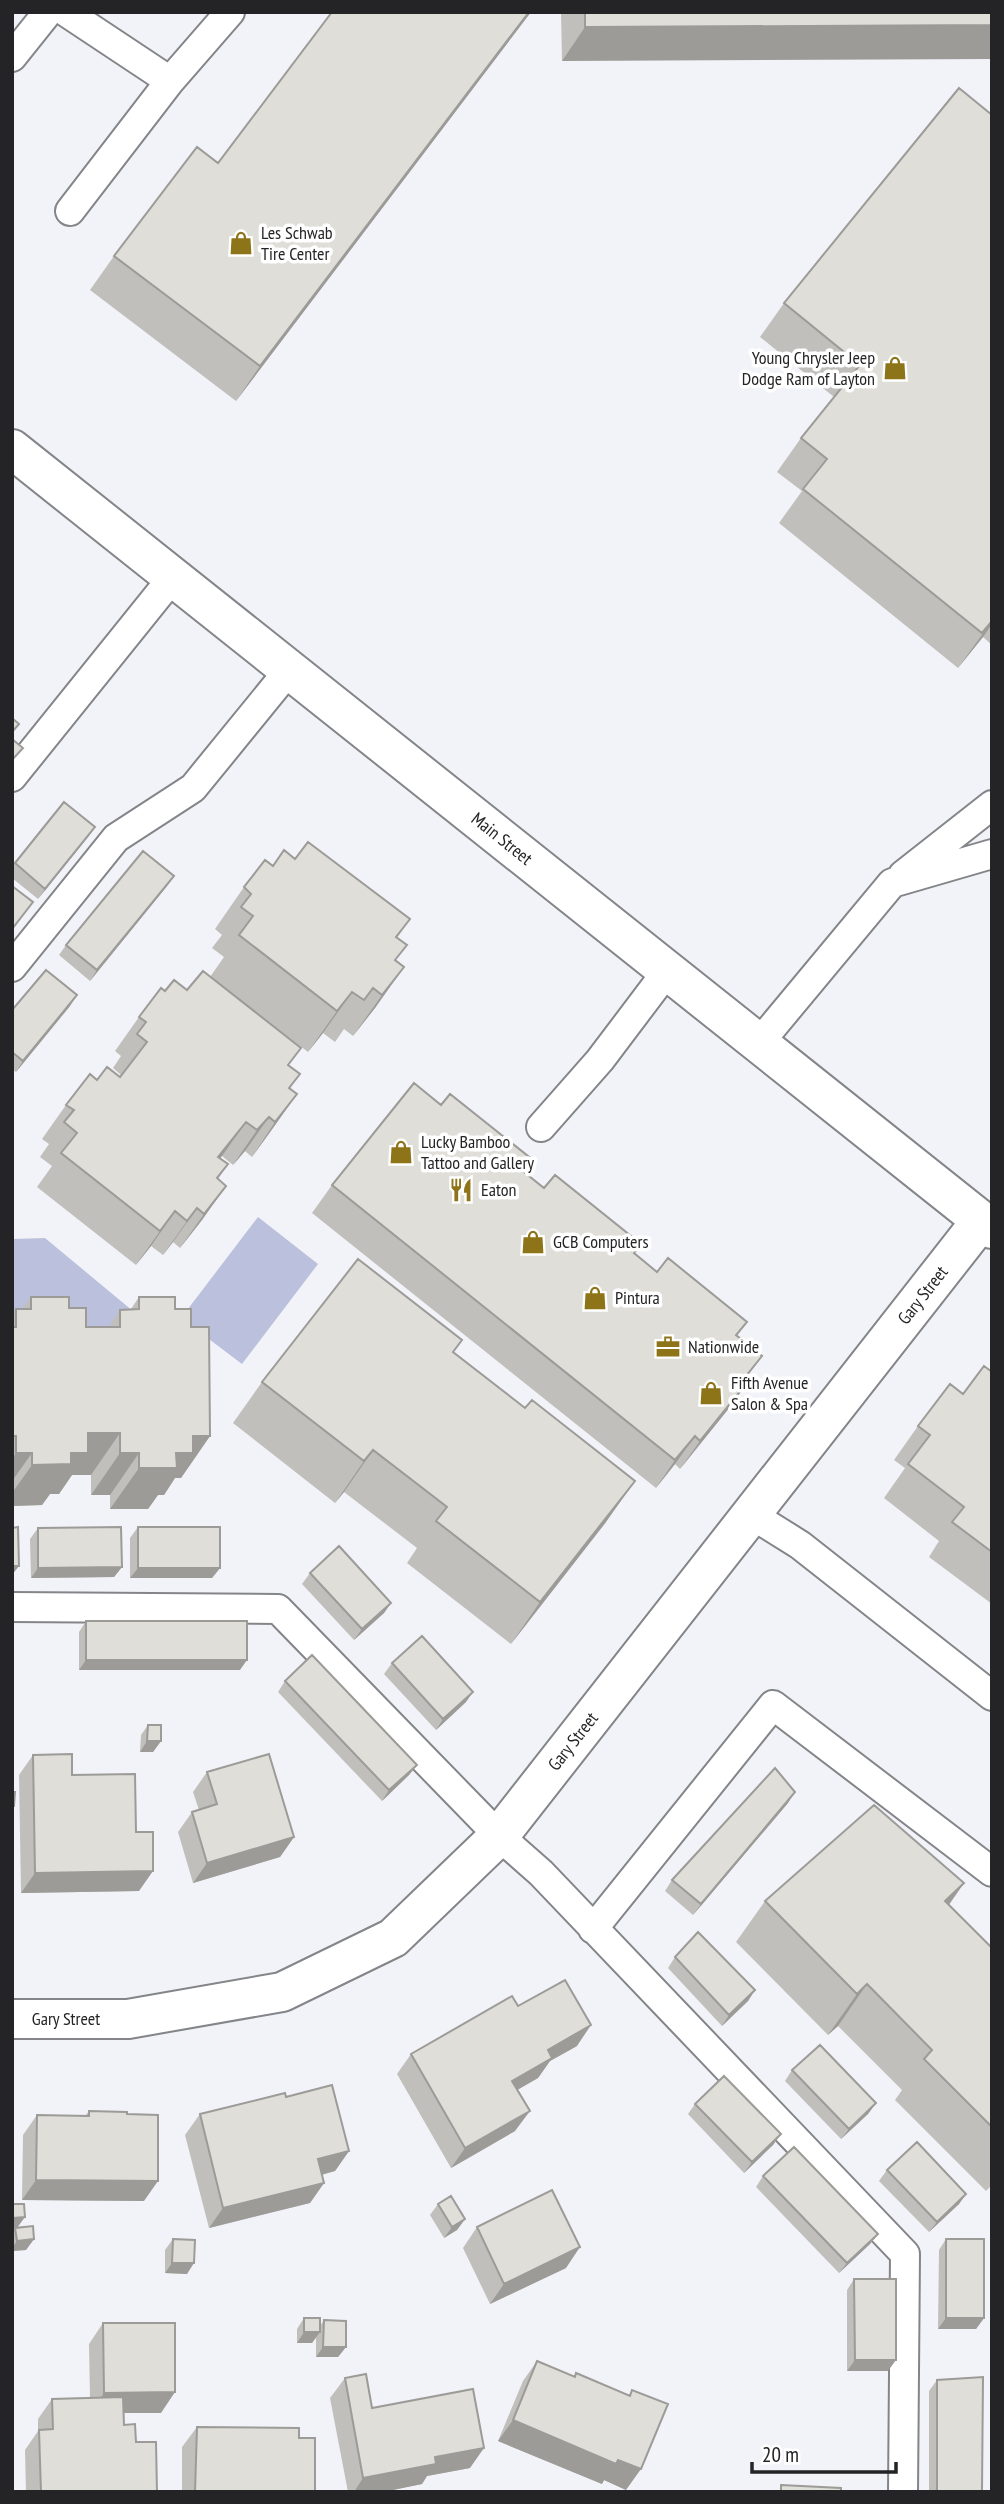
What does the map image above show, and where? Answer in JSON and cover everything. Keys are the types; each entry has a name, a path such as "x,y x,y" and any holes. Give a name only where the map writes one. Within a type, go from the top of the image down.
{"street":[{"name":"Main Street","path":"12,449 759,1043 988,1219"},
{"name":"Gary Street","path":"12,2019 128,2019 282,1992 393,1938 499,1836 988,1219"}],"lane":[{"path":"12,57 48,12"},
{"path":"66,12 170,81"},
{"path":"70,211 170,81 230,12"},
{"path":"12,777 173,577"},
{"path":"12,967 116,838 193,788 290,669"},
{"path":"759,1043 892,883 992,805"},
{"path":"892,883 992,854"},
{"path":"541,1127 600,1059 668,970"},
{"path":"752,1515 800,1545 992,1696"},
{"path":"12,1607 278,1609 499,1836 541,1873 905,2254 903,2492"},
{"path":"593,1929 773,1705 992,1872"}],"shaded area":[{"path":"258,1217 318,1264 242,1364 181,1318"},
{"path":"45,1238 157,1331 12,1325 12,1239"}],"building":[{"name":"Les Schwab Tire Center","path":"332,12 529,12 260,366 114,256 197,147 218,163"},
{"path":"585,12 992,12 992,25 585,27"},
{"name":"Young Chrysler Jeep Dodge Ram of Layton","path":"959,88 992,115 992,621 982,633 803,489 827,459 801,438 860,365 784,303"},
{"path":"12,718 19,724 12,732"},
{"path":"12,739 23,748 12,760"},
{"path":"64,802 95,827 45,889 15,863"},
{"path":"308,842 410,919 396,937 407,945 395,960 404,967 382,995 373,988 364,1000 352,992 337,1011 239,935 253,916 241,907 251,894 244,887 265,860 273,866 284,850 295,859"},
{"path":"143,851 174,876 97,970 66,945"},
{"path":"12,886 33,902 12,929"},
{"path":"46,970 77,995 23,1061 12,1052 12,1010"},
{"path":"203,971 301,1048 288,1065 300,1074 289,1088 297,1094 275,1122 269,1117 257,1130 246,1122 218,1157 228,1164 217,1178 226,1186 204,1214 197,1208 187,1221 175,1211 160,1231 61,1153 77,1133 64,1122 74,1110 66,1105 90,1074 97,1080 107,1067 120,1077 147,1042 137,1034 146,1022 139,1017 161,988 165,991 174,980 187,990"},
{"path":"414,1083 441,1105 450,1094 533,1160 524,1172 544,1188 555,1175 641,1244 634,1253 657,1272 668,1258 747,1322 736,1335 762,1356 746,1376 750,1379 700,1441 695,1436 675,1460 332,1185"},
{"path":"358,1259 462,1340 453,1352 525,1408 532,1400 635,1481 540,1602 436,1521 447,1507 373,1450 364,1461 262,1382"},
{"path":"31,1297 69,1297 69,1308 86,1308 86,1327 120,1327 120,1310 139,1309 139,1297 175,1297 175,1309 191,1309 191,1327 209,1327 210,1436 193,1436 193,1453 176,1453 177,1468 139,1468 139,1453 120,1453 120,1433 88,1433 88,1453 71,1453 71,1464 32,1465 32,1453 16,1453 16,1436 12,1436 12,1327 16,1327 16,1309 31,1309"},
{"path":"984,1366 992,1372 992,1552 952,1522 964,1507 908,1464 930,1435 918,1426 950,1384 963,1394"},
{"path":"18,1527 19,1566 12,1566 12,1528"},
{"path":"121,1527 122,1567 38,1568 38,1528"},
{"path":"138,1527 220,1527 220,1568 138,1568"},
{"path":"339,1546 391,1603 362,1629 310,1573"},
{"path":"86,1621 247,1621 247,1660 86,1660"},
{"path":"422,1636 473,1692 443,1719 392,1663"},
{"path":"312,1655 417,1765 389,1790 285,1681"},
{"path":"148,1725 161,1725 161,1741 147,1741"},
{"path":"72,1754 72,1775 135,1774 136,1832 153,1832 153,1871 35,1873 33,1755"},
{"path":"269,1754 294,1837 207,1863 192,1812 217,1804 207,1772"},
{"path":"775,1768 795,1792 701,1904 672,1880"},
{"path":"12,1792 15,1792 14,1806 12,1806"},
{"path":"874,1805 964,1883 945,1901 992,1948 992,2127 924,2059 932,2050 867,1984 857,1994 765,1901"},
{"path":"698,1932 755,1990 729,2015 675,1957"},
{"path":"565,1980 591,2025 548,2050 552,2058 512,2081 530,2111 465,2148 411,2054 512,1996 518,2006"},
{"path":"820,2045 876,2103 849,2129 792,2070"},
{"path":"724,2076 781,2134 752,2162 695,2104"},
{"path":"332,2085 349,2151 318,2159 324,2183 223,2208 200,2114 285,2093 286,2097"},
{"path":"89,2111 158,2115 158,2181 36,2180 37,2115 89,2116"},
{"path":"917,2142 966,2194 937,2222 887,2170"},
{"path":"794,2147 878,2234 847,2263 763,2176"},
{"path":"552,2190 580,2247 504,2284 477,2227"},
{"path":"451,2196 465,2219 452,2227 438,2204"},
{"path":"12,2204 24,2204 25,2217 13,2218"},
{"path":"33,2226 34,2239 17,2241 15,2228"},
{"path":"173,2239 195,2240 194,2263 172,2263"},
{"path":"946,2239 984,2239 984,2318 946,2318"},
{"path":"854,2279 896,2279 896,2360 855,2360"},
{"path":"304,2318 320,2318 320,2332 304,2332"},
{"path":"324,2320 346,2321 346,2347 323,2347"},
{"path":"103,2323 175,2323 175,2392 104,2393"},
{"path":"537,2361 575,2377 576,2373 630,2396 632,2390 668,2404 641,2469 618,2460 616,2464 513,2420"},
{"path":"366,2374 372,2408 473,2389 484,2448 435,2457 436,2464 363,2478 345,2378"},
{"path":"983,2377 982,2492 937,2492 937,2380"},
{"path":"123,2397 124,2425 135,2424 136,2442 156,2442 157,2492 41,2492 39,2430 53,2429 52,2399"},
{"path":"197,2427 299,2428 299,2438 315,2438 315,2492 195,2492"},
{"path":"781,2485 841,2488 841,2492 781,2492"}],"place":[{"name":"Les Schwab Tire Center","path":"241,243"},
{"name":"Young Chrysler Jeep Dodge Ram of Layton","path":"895,368"},
{"name":"Lucky Bamboo Tattoo and Gallery","path":"401,1152"},
{"name":"Eaton","path":"461,1190"},
{"name":"GCB Computers","path":"533,1242"},
{"name":"Pintura","path":"595,1298"},
{"name":"Nationwide","path":"668,1347"},
{"name":"Fifth Avenue Salon & Spa","path":"711,1393"}]}
